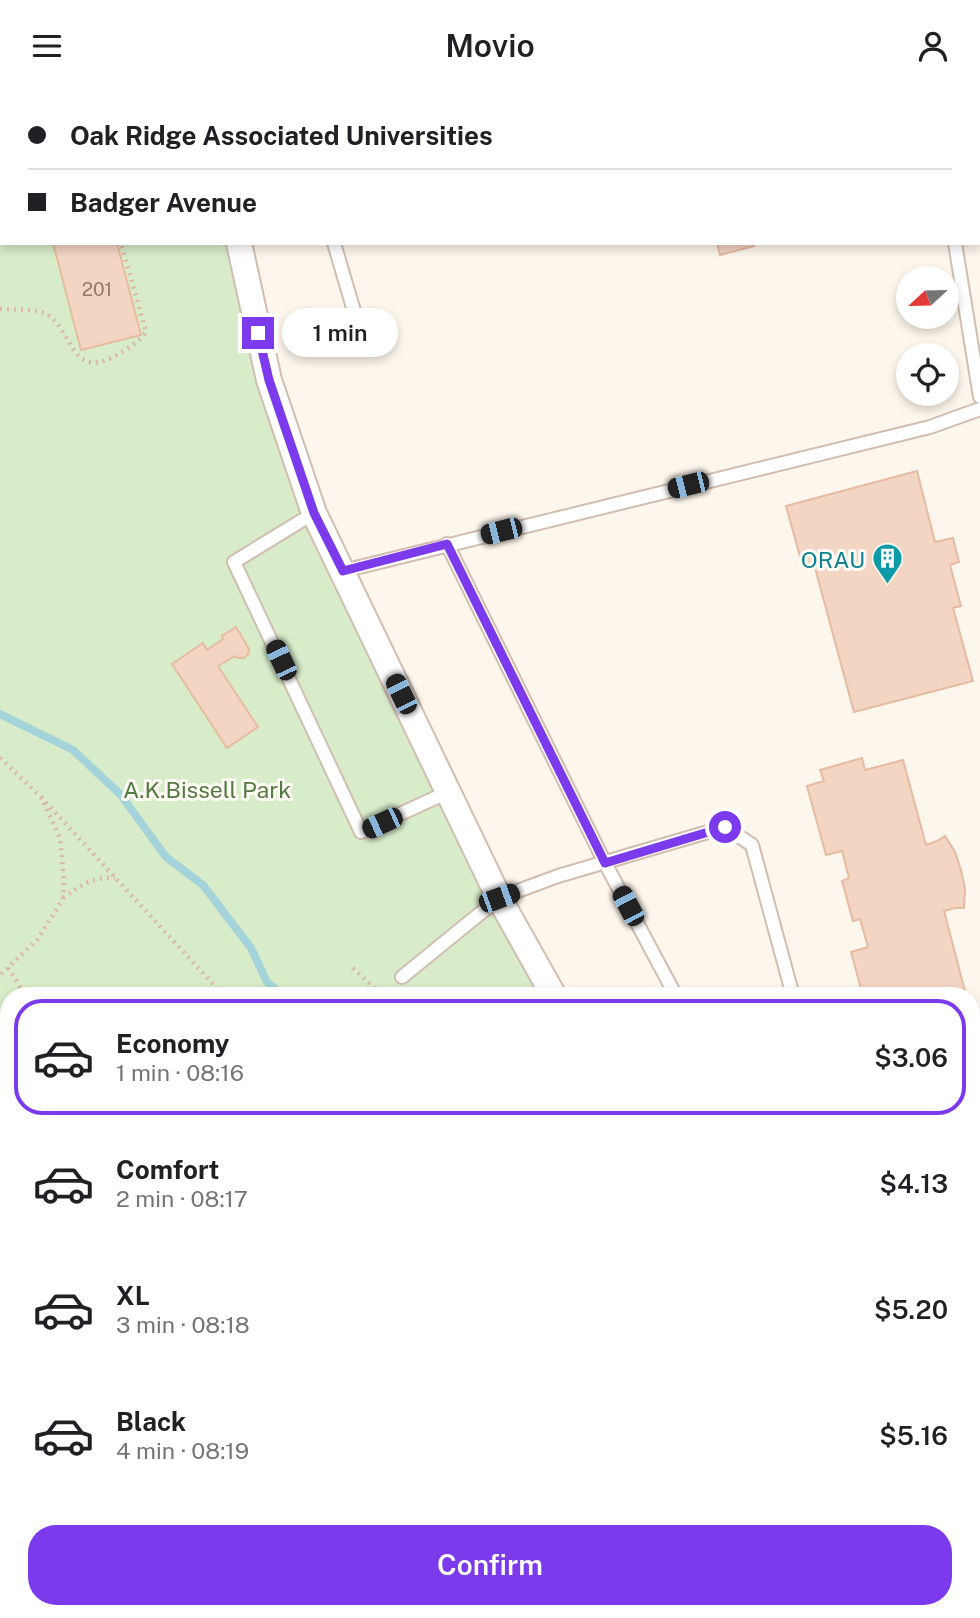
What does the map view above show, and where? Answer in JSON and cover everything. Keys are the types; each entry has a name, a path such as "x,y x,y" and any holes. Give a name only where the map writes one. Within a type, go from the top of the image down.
{"street":[{"path":"239,245 269,380 314,513 499,898 549,987"}],"lane":[{"path":"335,245 359,328"},
{"path":"955,245 980,397"},
{"path":"343,571 929,426 980,409"},
{"path":"314,513 234,562 361,832 448,792"},
{"path":"447,544 605,863 671,987"},
{"path":"402,977 499,898 558,877 725,827 752,845 791,987"}],"path":[{"path":"0,309 42,311 58,323 78,356 88,363 101,363 120,354 146,332 122,245"},
{"path":"0,758 41,797 216,987"},
{"path":"41,797 60,838 63,899"},
{"path":"0,975 37,940 63,899 82,885 100,877 116,878"},
{"path":"8,968 20,987"},
{"path":"353,968 373,987"}],"green space":[{"name":"A.K.Bissell Park","path":"0,245 228,245 258,386 540,987 0,987"}],"building":[{"path":"54,245 118,245 141,335 81,350"},
{"path":"718,245 754,246 720,255"},
{"name":"ORAU","path":"917,471 935,542 953,538 959,562 950,565 961,606 953,608 973,681 854,712 814,564 803,567 786,506"},
{"path":"236,627 249,649 248,654 244,658 235,656 218,666 258,727 227,748 172,664 203,643 207,650"},
{"path":"862,758 865,770 903,760 926,845 945,836 955,852 961,870 965,889 964,908 944,911 964,987 861,987 851,952 868,947 860,919 853,921 842,881 849,878 842,851 826,855 807,786 824,781 820,770"}],"waterway":[{"path":"0,714 73,750 120,794 166,857 203,885 251,948 267,982 273,987"}],"place":[{"name":"ORAU","path":"888,586"}],"route":[{"path":"258,333 269,380 314,513 343,571 447,544 605,863 725,827"}]}
